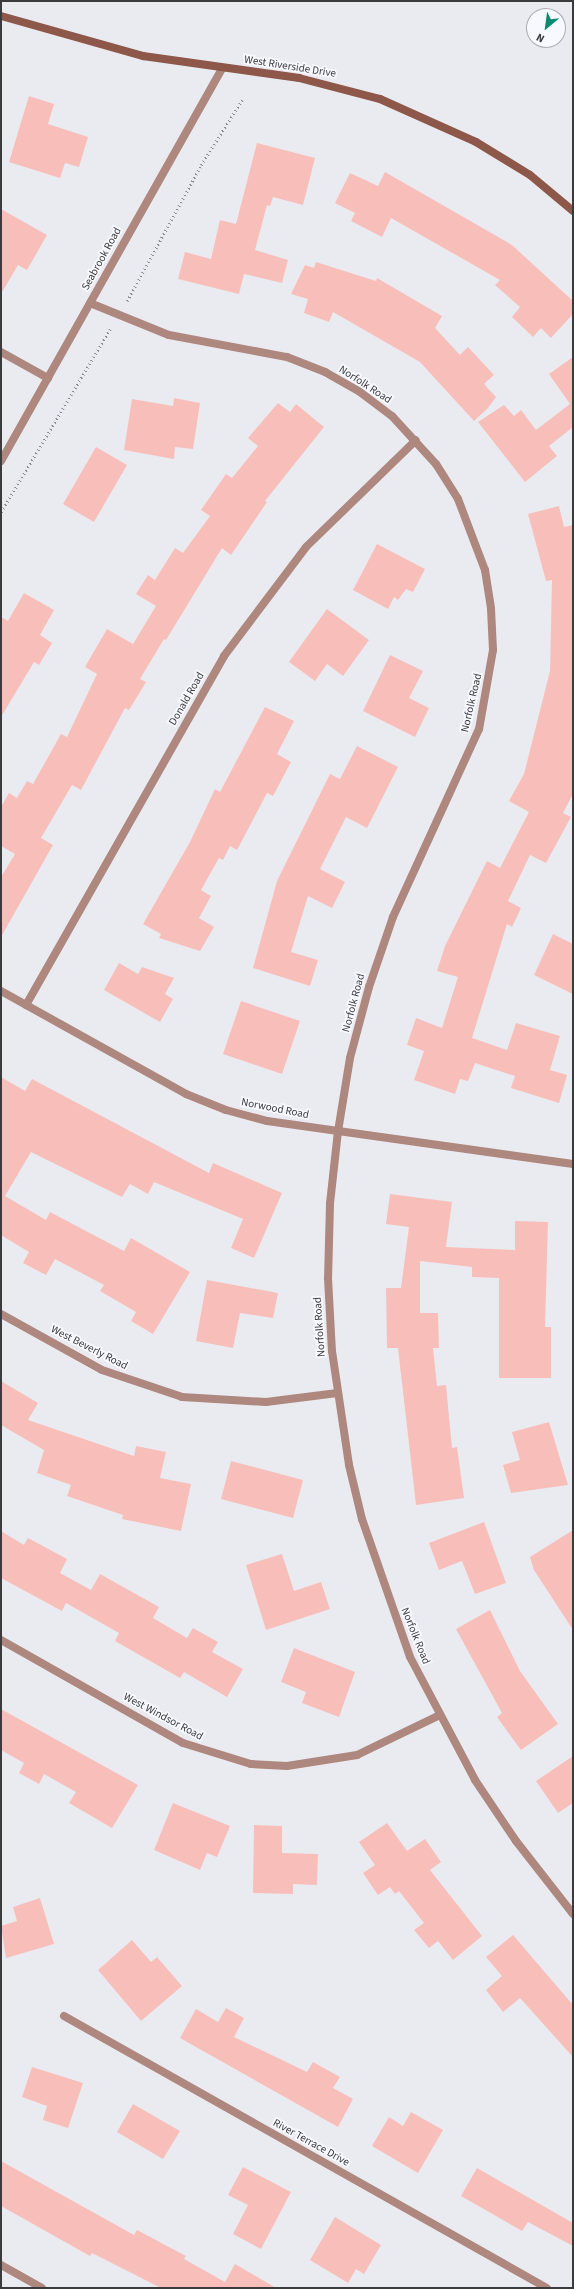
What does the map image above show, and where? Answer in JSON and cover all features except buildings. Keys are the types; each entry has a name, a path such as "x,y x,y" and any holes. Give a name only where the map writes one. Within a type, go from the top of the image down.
{"street":[{"name":"West Riverside Drive","path":"1,16 143,56 340,87 420,114 496,154 573,210"},
{"name":"Seabrook Road","path":"1,460 222,68"},
{"name":"Norfolk Road","path":"90,303 169,335 248,347 325,372 360,392 416,440 458,499 484,570 492,609 488,690 464,766 421,850 390,924 354,1044 338,1131 328,1278 337,1393 349,1465 379,1575 410,1657 438,1716 516,1841 573,1914"},
{"path":"1,352 48,378"},
{"name":"Donald Road","path":"26,1005 228,650 306,547 416,440"},
{"name":"Norwood Road","path":"1,991 186,1094 226,1110 267,1121 573,1164"},
{"name":"West Beverly Road","path":"1,1314 102,1370 141,1386 182,1397 266,1402 337,1393"},
{"name":"West Windsor Road","path":"1,1640 183,1743 251,1764 315,1764 357,1755 438,1716"},
{"name":"River Terrace Drive","path":"64,2016 546,2288"},
{"path":"1,2265 42,2288"}],"path":[{"path":"132,293 201,165 242,100"},
{"path":"1,512 104,339"}]}
